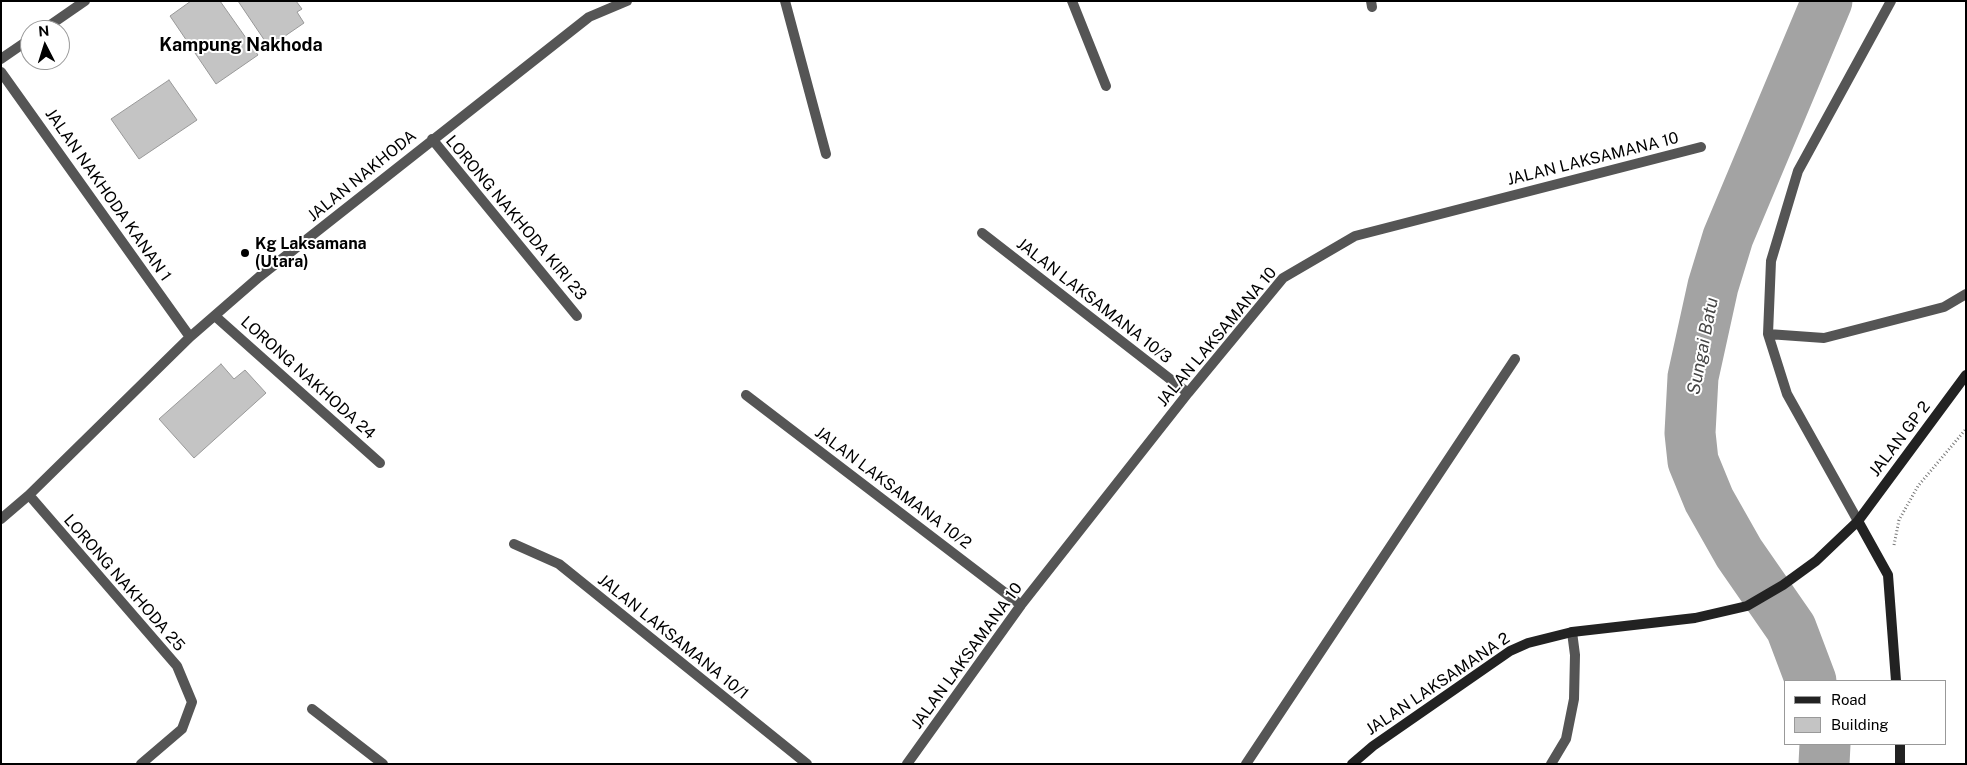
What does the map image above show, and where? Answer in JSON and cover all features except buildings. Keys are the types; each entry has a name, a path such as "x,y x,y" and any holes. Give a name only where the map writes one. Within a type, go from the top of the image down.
{"street":[{"path":"57,20 85,1"},
{"name":"JALAN NAKHODA","path":"1,520 29,496 190,336 259,277 589,17 627,1"},
{"path":"785,1 826,154"},
{"path":"1072,1 1106,86"},
{"path":"1891,1 1798,172 1771,261 1768,334 1787,394 1888,575 1896,680"},
{"path":"1,59 20,46"},
{"name":"JALAN NAKHODA KANAN 1","path":"1,72 190,336"},
{"name":"LORONG NAKHODA KIRI 23","path":"432,140 578,316"},
{"name":"JALAN LAKSAMANA 10","path":"907,764 1021,605 1188,393 1283,278 1355,236 1701,147"},
{"name":"JALAN LAKSAMANA 10/3","path":"982,233 1188,393"},
{"path":"1768,334 1824,338 1944,307 1966,294"},
{"name":"LORONG NAKHODA 24","path":"215,316 380,463"},
{"path":"1246,764 1515,359"},
{"name":"JALAN GP 2","path":"1816,561 1858,522 1966,375"},
{"name":"JALAN LAKSAMANA 10/2","path":"746,395 1021,605"},
{"name":"LORONG NAKHODA 25","path":"29,496 176,666 192,702 182,729 141,764"},
{"name":"JALAN LAKSAMANA 10/1","path":"514,544 559,564 807,764"},
{"name":"JALAN LAKSAMANA 2","path":"1352,764 1373,746 1510,651 1528,643 1572,632 1695,618 1747,606 1783,585 1816,561"},
{"path":"1551,764 1566,739 1574,699 1575,655 1572,632"},
{"path":"312,709 383,764"},
{"path":"1900,745 1900,764"}],"path":[{"path":"1888,575 1900,520 1918,486 1966,429"}],"waterway":[{"name":"Sungai Batu","path":"1811,680 1791,628 1739,553 1709,500 1693,461 1690,433 1693,377 1713,286 1728,237 1827,1"},
{"name":"Sungai Batu","path":"1824,764 1825,745"}],"place":[{"name":"Kg Laksamana (Utara)","path":"245,253"}],"district":[{"name":"Kampung Nakhoda","path":"241,45"}]}
